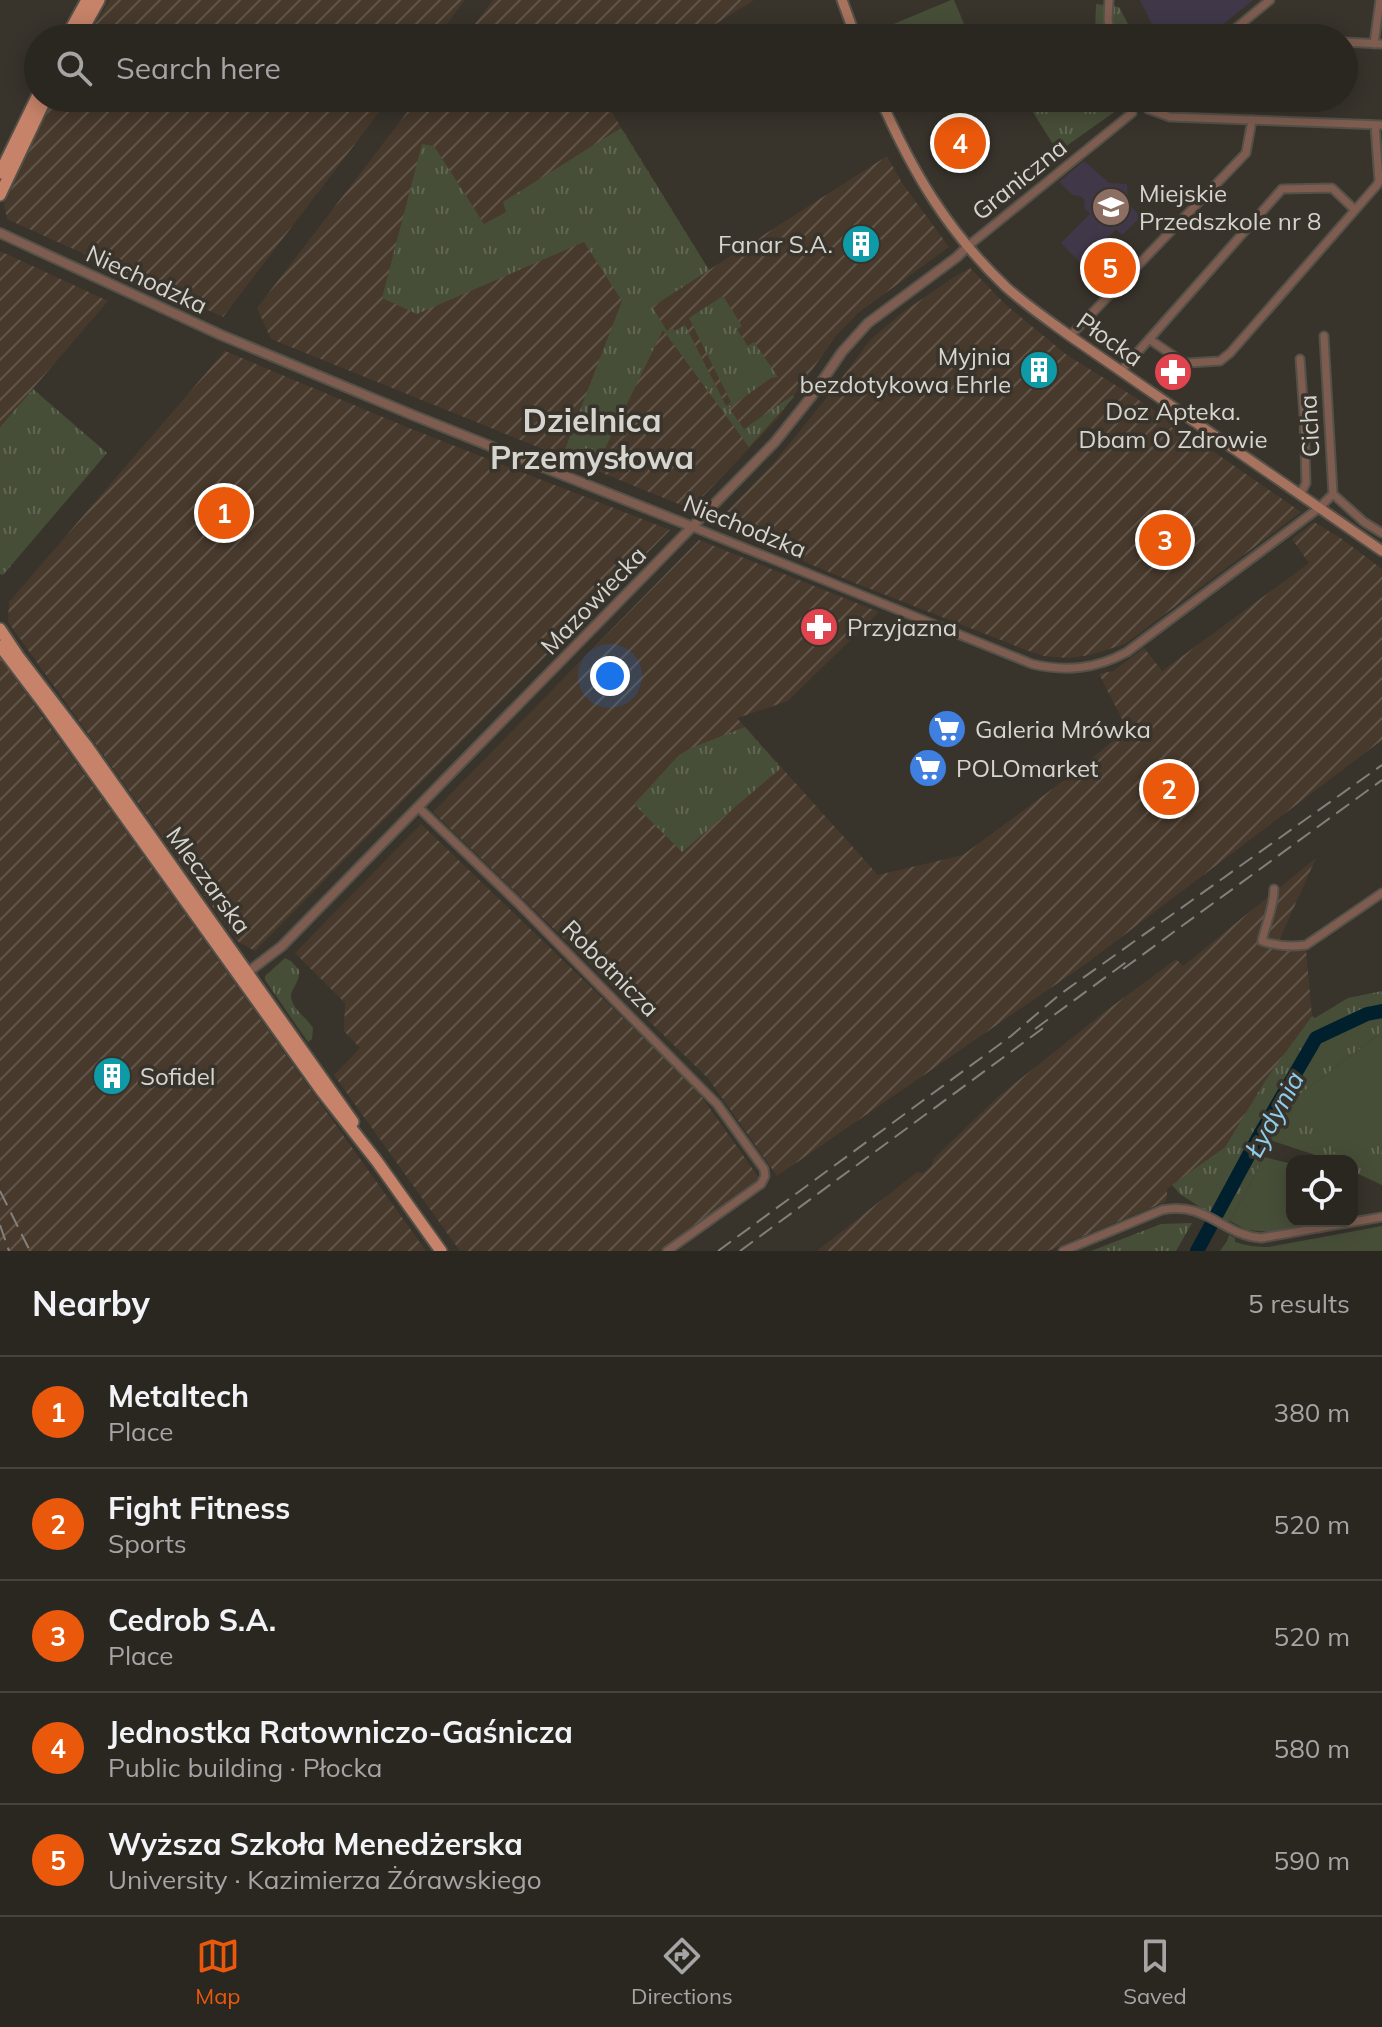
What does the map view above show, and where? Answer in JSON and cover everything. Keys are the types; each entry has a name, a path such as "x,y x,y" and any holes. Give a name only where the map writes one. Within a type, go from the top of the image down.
{"main road":[{"path":"74,24 87,0"},
{"path":"86,24 99,0"},
{"path":"842,0 851,24"},
{"path":"0,173 30,112"},
{"path":"0,195 39,112"},
{"name":"Płocka","path":"886,112 911,165 954,229 1027,305 1382,551"},
{"name":"Mleczarska","path":"0,629 86,745 321,1090 441,1251"},
{"name":"Mleczarska","path":"0,646 244,975"}],"street":[{"path":"1109,0 1109,24"},
{"path":"1241,24 1270,0"},
{"path":"1358,43 1378,44 1380,0"},
{"path":"1140,113 1170,117 1379,125 1379,181 1230,353 1220,361 1188,363 1149,339"},
{"name":"Graniczna","path":"968,246 1140,113"},
{"path":"1070,336 1246,153 1252,120"},
{"path":"1121,371 1282,189 1332,188 1355,210"},
{"name":"Niechodzka","path":"0,233 221,335 415,416 1032,664 1051,668 1075,669 1103,664 1127,652 1319,508"},
{"name":"Mazowiecka","path":"244,975 282,946 775,442 842,352 868,323 968,246"},
{"name":"Cicha","path":"1324,336 1333,494"},
{"path":"1300,359 1306,483 1300,495"},
{"path":"1319,508 1333,494 1364,522 1382,533"},
{"name":"Robotnicza","path":"418,807 717,1104 764,1169 761,1184 667,1251"},
{"path":"1274,889 1274,903 1262,941 1295,946 1306,945 1382,893"},
{"path":"1063,1251 1162,1210 1183,1208 1206,1214 1248,1237 1261,1238 1382,1217"}],"shaded area":[{"path":"110,0 465,0 447,24 95,24"},
{"path":"493,0 754,0 716,24 475,24"},
{"path":"1140,0 1253,0 1223,24 1152,24"},
{"path":"47,112 379,112 223,317 7,219 4,205"},
{"path":"407,112 612,112 709,270 887,156 902,183 949,247 858,313 836,336 778,418 691,509 271,339 257,308"},
{"path":"1084,161 1109,183 1127,184 1128,203 1141,217 1122,235 1116,229 1106,239 1112,247 1089,271 1061,243 1090,214 1084,207 1085,200 1073,195 1059,182"},
{"path":"0,251 108,301 0,427"},
{"path":"970,268 1006,305 1067,355 1133,396 1301,512 1125,644 1068,658 1044,656 1026,650 715,524 773,464 870,340 903,312"},
{"path":"225,351 409,428 670,530 255,951 237,941 8,622 9,602"},
{"path":"1314,522 1382,569 1382,740 1087,963 777,1176 708,1078 433,812 699,540 879,612 788,701 737,718 878,875 963,855 1074,773 1127,729 1099,674 1113,671 1144,648 1162,671 1309,563 1292,539"},
{"path":"0,658 149,864 426,1251 0,1251"},
{"path":"421,824 694,1086 764,1185 674,1251 460,1251 334,1075 360,1048 344,1031 345,1003 295,953"},
{"path":"1316,858 1279,941 1306,949 1312,1016 1268,1077 1225,1147 1167,1189 1165,1202 1048,1251 817,1251 917,1172 923,1173 932,1165 933,1159 999,1096 1103,1013 1176,959 1183,966"}],"green space":[{"path":"954,0 964,24 894,24"},
{"path":"1096,4 1119,7 1128,24 1095,24"},
{"path":"1033,112 1114,112 1058,152"},
{"path":"621,128 709,270 649,309 653,308 667,331 673,328 675,331 685,325 726,406 731,402 689,318 723,296 742,326 737,330 748,346 754,342 778,377 771,378 729,408 744,429 794,397 749,447 663,330 594,471 562,457 622,301 584,242 417,314 382,298 422,144 434,146 484,224 506,212 503,202"},
{"path":"33,389 107,453 3,575 0,574 0,427"},
{"path":"745,727 781,768 682,852 634,804 679,755"},
{"path":"285,958 299,970 291,997 313,1028 312,1039 308,1042 265,980 265,976"},
{"path":"1382,991 1382,1032 1295,1098 1371,1134 1382,1149 1382,1185 1358,1174 1358,1155 1315,1155 1270,1140 1230,1221 1224,1224 1206,1214 1172,1185 1225,1147 1267,1078 1312,1016 1315,1018 1348,998"},
{"path":"1382,1032 1382,1149 1370,1134 1343,1155 1337,1155 1295,1098"},
{"path":"1264,1157 1286,1162 1286,1227 1297,1227 1271,1232 1247,1230 1230,1221"},
{"path":"1192,1223 1176,1251 1091,1251 1161,1224"},
{"path":"1382,1226 1382,1251 1220,1251 1229,1235 1235,1238 1235,1242 1269,1247"}],"waterway":[{"name":"Łydynia","path":"1197,1251 1316,1038 1367,1014 1382,1011"}],"railway":[{"path":"718,1251 1011,1036 1059,995 1382,765"},
{"path":"1123,969 1382,780"},
{"path":"1035,1029 1129,960"},
{"path":"740,1251 1046,1026"},
{"path":"0,1191 30,1251"},
{"path":"0,1225 9,1251"}],"place":[{"name":"Jednostka Ratowniczo-Gaśnicza","path":"960,143"},
{"name":"Miejskie Przedszkole nr 8","path":"1111,207"},
{"name":"Fanar S.A.","path":"861,244"},
{"name":"Wyższa Szkoła Menedżerska","path":"1110,268"},
{"name":"Myjnia bezdotykowa Ehrle","path":"1039,370"},
{"name":"Doz Apteka. Dbam O Zdrowie","path":"1173,372"},
{"name":"Metaltech","path":"224,513"},
{"name":"Cedrob S.A.","path":"1165,540"},
{"name":"Przyjazna","path":"819,627"},
{"name":"Galeria Mrówka","path":"947,729"},
{"name":"POLOmarket","path":"928,768"},
{"name":"Fight Fitness","path":"1169,789"},
{"name":"Sofidel","path":"112,1076"}],"district":[{"name":"Dzielnica Przemysłowa","path":"592,438"}]}
